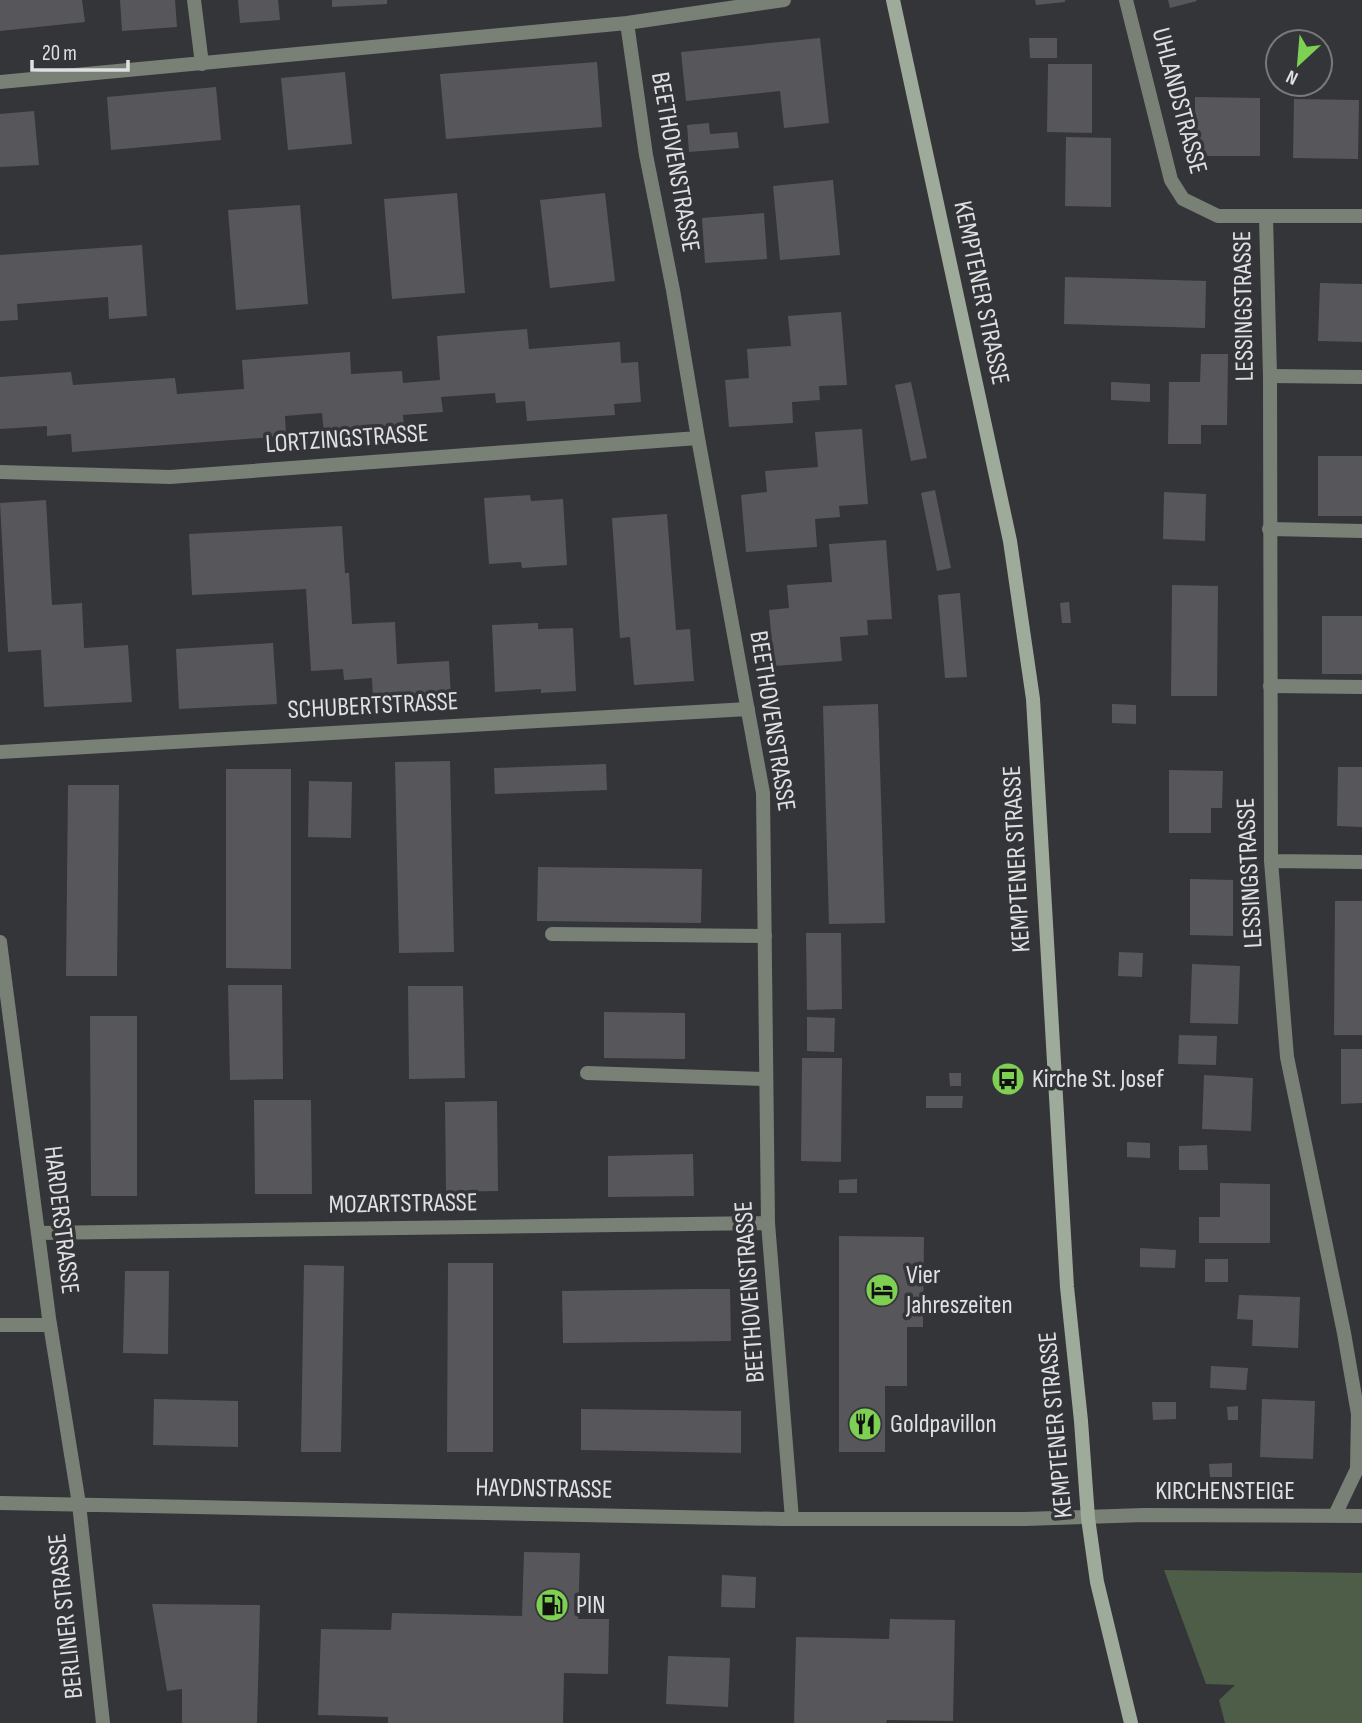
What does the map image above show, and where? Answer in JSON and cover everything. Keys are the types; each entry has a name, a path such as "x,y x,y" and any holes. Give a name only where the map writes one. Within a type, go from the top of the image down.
{"main road":[{"name":"KEMPTENER STRASSE","path":"893,0 1010,541 1033,699 1067,1287 1088,1518 1097,1583 1131,1723"}],"street":[{"path":"194,0 202,65"},
{"path":"0,82 627,23 784,0"},
{"name":"UHLANDSTRASSE","path":"1126,0 1171,180 1183,199 1218,216 1362,216"},
{"name":"BEETHOVENSTRASSE","path":"627,23 646,155 673,290 763,793 768,1223 792,1519"},
{"name":"LESSINGSTRASSE","path":"1266,216 1270,376 1271,861 1287,1057 1345,1333 1358,1414 1357,1469 1335,1515"},
{"path":"1270,376 1362,377"},
{"name":"LORTZINGSTRASSE","path":"0,472 170,477 698,438"},
{"path":"1269,529 1362,531"},
{"path":"1270,686 1362,687"},
{"name":"SCHUBERTSTRASSE","path":"0,752 748,709"},
{"path":"1271,861 1362,862"},
{"path":"552,934 765,936"},
{"name":"HARDERSTRASSE","path":"0,942 50,1325 79,1504"},
{"path":"587,1073 766,1079"},
{"name":"MOZARTSTRASSE","path":"39,1233 768,1223"},
{"path":"0,1325 50,1325"},
{"name":"HAYDNSTRASSE","path":"0,1503 792,1519 1088,1518"},
{"name":"BERLINER STRASSE","path":"79,1504 103,1723"},
{"name":"KIRCHENSTEIGE","path":"1088,1518 1144,1515 1362,1516"}],"green space":[{"path":"1164,1570 1362,1573 1362,1723 1225,1723 1219,1700 1235,1685 1206,1684"}],"building":[{"path":"0,0 82,0 85,22 0,31"},
{"path":"120,0 175,0 177,27 122,31"},
{"path":"238,0 278,0 280,20 240,23"},
{"path":"332,0 387,0 387,4 332,7"},
{"path":"1035,0 1065,0 1065,2 1036,5"},
{"path":"1168,0 1196,0 1197,1 1170,8"},
{"path":"820,38 829,123 784,128 780,91 686,101 681,52"},
{"path":"1029,38 1057,38 1057,58 1030,58"},
{"path":"597,62 602,127 446,139 440,74"},
{"path":"1048,64 1092,64 1092,133 1047,132"},
{"path":"345,72 352,144 288,150 281,78"},
{"path":"216,87 221,140 111,150 107,97"},
{"path":"1195,97 1260,98 1260,156 1195,156"},
{"path":"1294,99 1359,100 1358,159 1293,158"},
{"path":"34,111 39,165 0,167 0,114"},
{"path":"709,123 710,134 737,132 739,148 689,152 687,125"},
{"path":"1066,137 1111,138 1111,207 1065,206"},
{"path":"833,180 840,255 780,260 773,186"},
{"path":"457,193 465,293 392,299 384,199"},
{"path":"605,193 615,281 550,288 540,200"},
{"path":"300,205 308,304 236,310 228,210"},
{"path":"764,213 767,259 705,263 702,218"},
{"path":"142,245 147,316 109,319 108,297 17,304 18,320 0,321 0,255"},
{"path":"1065,277 1206,281 1205,328 1064,324"},
{"path":"1320,283 1362,284 1362,342 1318,341"},
{"path":"841,312 847,385 819,386 820,400 792,402 793,423 729,427 725,380 749,378 747,349 791,346 788,316"},
{"path":"527,329 529,349 620,342 621,363 638,362 641,402 614,404 615,415 527,421 525,401 496,403 495,393 441,397 443,412 403,415 404,427 324,433 322,413 285,416 286,436 72,452 71,434 47,436 47,426 0,429 0,377 71,372 73,385 175,378 177,394 244,389 242,360 350,352 351,374 402,371 403,383 440,380 437,336"},
{"path":"1201,354 1228,354 1227,425 1201,425 1201,444 1168,444 1169,382 1200,382"},
{"path":"911,382 927,458 911,461 895,385"},
{"path":"1111,382 1150,384 1150,402 1111,400"},
{"path":"862,429 868,504 839,506 840,517 815,519 817,547 746,552 741,495 767,492 765,471 818,467 815,432"},
{"path":"1318,456 1362,456 1362,516 1318,516"},
{"path":"935,490 951,568 937,571 921,493"},
{"path":"1164,492 1206,494 1205,541 1163,539"},
{"path":"530,495 531,501 563,499 567,565 522,568 521,562 489,564 484,498"},
{"path":"46,500 52,605 82,603 84,648 128,645 132,702 44,707 41,650 8,652 0,503"},
{"path":"667,514 676,630 690,629 694,681 634,685 630,637 620,638 612,518"},
{"path":"342,526 345,573 349,573 352,624 395,622 397,664 449,661 451,698 373,703 372,678 344,680 343,669 311,671 306,589 192,595 189,534"},
{"path":"886,540 892,619 867,620 868,635 840,637 842,661 774,666 769,610 789,608 787,585 832,582 829,544"},
{"path":"1172,585 1218,586 1217,696 1171,696"},
{"path":"960,593 967,677 945,678 938,595"},
{"path":"1069,602 1071,623 1062,623 1060,603"},
{"path":"1322,616 1362,616 1362,674 1322,674"},
{"path":"538,623 538,629 573,628 576,691 541,693 541,689 495,692 492,625"},
{"path":"273,643 277,704 179,709 176,649"},
{"path":"878,704 885,923 829,924 823,706"},
{"path":"1112,704 1136,705 1136,724 1112,723"},
{"path":"450,761 454,952 399,953 395,762"},
{"path":"606,764 607,790 495,794 494,768"},
{"path":"1338,767 1362,767 1362,827 1337,826"},
{"path":"226,769 291,769 291,969 226,968"},
{"path":"1169,770 1223,771 1222,808 1211,808 1211,833 1169,833"},
{"path":"309,781 352,782 351,838 308,837"},
{"path":"68,785 119,785 117,976 66,976"},
{"path":"538,867 702,869 701,923 537,921"},
{"path":"1190,879 1233,880 1233,936 1190,935"},
{"path":"1335,901 1362,901 1362,1035 1334,1035"},
{"path":"806,933 841,933 842,1009 807,1010"},
{"path":"1119,952 1143,953 1142,977 1118,976"},
{"path":"1192,964 1240,966 1238,1024 1190,1023"},
{"path":"228,985 282,985 283,1079 230,1080"},
{"path":"408,986 463,986 465,1078 409,1079"},
{"path":"604,1012 685,1013 685,1059 604,1058"},
{"path":"90,1016 137,1016 137,1196 91,1196"},
{"path":"807,1017 835,1018 834,1052 807,1051"},
{"path":"1179,1035 1217,1036 1216,1065 1178,1064"},
{"path":"1341,1049 1362,1049 1362,1103 1341,1104"},
{"path":"802,1058 842,1058 841,1162 801,1161"},
{"path":"949,1073 961,1073 961,1086 950,1086"},
{"path":"1204,1075 1253,1078 1251,1131 1202,1129"},
{"path":"926,1096 963,1096 962,1108 926,1108"},
{"path":"254,1100 311,1100 312,1194 255,1194"},
{"path":"497,1101 498,1191 446,1192 445,1102"},
{"path":"1127,1142 1150,1143 1150,1158 1127,1157"},
{"path":"1207,1145 1208,1170 1179,1170 1179,1146"},
{"path":"693,1154 694,1196 608,1197 608,1156"},
{"path":"857,1179 857,1193 839,1193 839,1180"},
{"path":"1220,1183 1270,1184 1270,1243 1199,1243 1199,1217 1220,1217"},
{"path":"839,1236 924,1237 923,1327 907,1327 907,1386 885,1386 885,1452 839,1452"},
{"path":"1140,1248 1176,1250 1175,1268 1140,1267"},
{"path":"1205,1259 1228,1259 1228,1282 1205,1282"},
{"path":"448,1263 493,1263 493,1452 447,1452"},
{"path":"304,1265 344,1266 341,1452 301,1452"},
{"path":"125,1271 169,1271 168,1354 123,1353"},
{"path":"730,1289 731,1341 563,1343 562,1291"},
{"path":"1239,1295 1300,1297 1298,1348 1252,1346 1253,1320 1237,1319"},
{"path":"1211,1366 1248,1368 1246,1390 1210,1388"},
{"path":"154,1399 238,1401 238,1447 153,1445"},
{"path":"1262,1399 1315,1401 1313,1459 1260,1457"},
{"path":"1152,1402 1176,1402 1176,1419 1153,1420"},
{"path":"1238,1406 1238,1420 1228,1420 1227,1407"},
{"path":"581,1409 741,1411 741,1453 581,1450"},
{"path":"1232,1463 1232,1477 1210,1477 1209,1464"},
{"path":"524,1552 580,1553 578,1619 609,1619 608,1674 564,1673 563,1723 388,1723 388,1717 318,1715 321,1629 391,1630 392,1613 522,1616"},
{"path":"722,1575 756,1577 755,1608 721,1607"},
{"path":"152,1604 260,1605 257,1723 182,1723 182,1689 167,1691"},
{"path":"890,1619 955,1620 953,1721 794,1723 796,1637 889,1639"},
{"path":"668,1656 730,1658 728,1707 666,1704"}],"place":[{"name":"Kirche St. Josef","path":"1008,1079"},
{"name":"Vier Jahreszeiten","path":"882,1290"},
{"name":"Goldpavillon","path":"865,1424"},
{"name":"PIN","path":"552,1605"}]}
